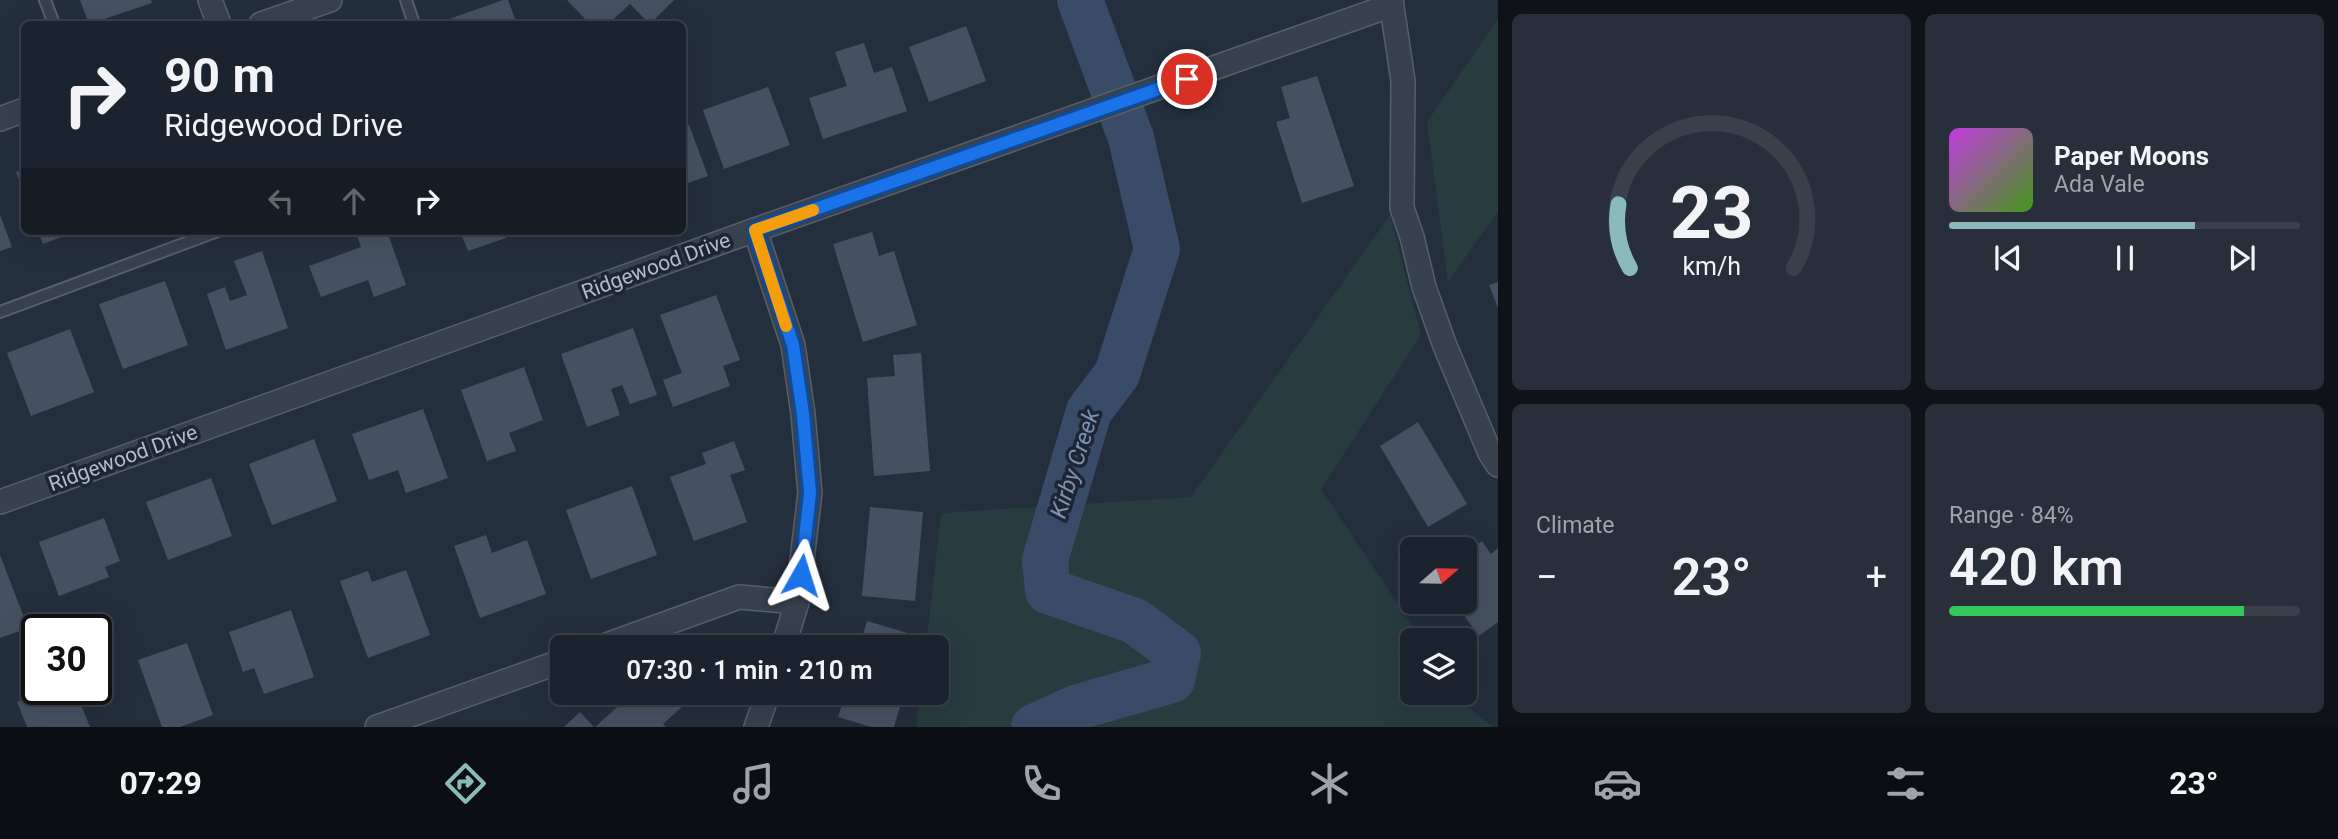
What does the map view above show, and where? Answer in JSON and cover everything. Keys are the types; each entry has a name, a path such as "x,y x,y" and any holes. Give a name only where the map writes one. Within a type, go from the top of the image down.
{"street":[{"path":"210,0 218,21"},
{"path":"270,21 330,0"},
{"path":"1392,3 1402,81 1402,208 1444,346 1490,453 1498,465"},
{"name":"Ridgewood Drive","path":"0,502 755,230 1187,79 1392,3"},
{"path":"0,119 21,111"},
{"path":"755,230 793,345 810,493 797,602 787,635"},
{"path":"634,635 739,597 797,602"},
{"path":"377,727 550,665"},
{"path":"756,727 764,705"}],"lane":[{"path":"46,0 53,21"},
{"path":"405,0 413,21"},
{"path":"0,312 207,235"}],"green space":[{"path":"1498,19 1498,211 1448,282 1427,122"},
{"path":"1390,215 1421,335 1321,489 1400,607 1400,614 1405,614 1414,628 1400,628 1400,705 1465,705 1493,727 916,727 919,705 949,705 949,635 927,635 941,513 1191,497"}],"building":[{"path":"80,0 151,0 152,3 98,21 88,21"},
{"path":"508,0 516,21 444,21"},
{"path":"567,0 674,0 653,21 647,21 630,4 611,21 587,21"},
{"path":"966,26 986,81 929,102 909,47"},
{"path":"864,43 874,73 892,67 907,111 823,139 809,98 847,86 835,52"},
{"path":"1317,76 1354,186 1302,203 1276,122 1290,118 1281,87"},
{"path":"768,87 790,145 724,169 703,110"},
{"path":"689,125 708,176 686,184 686,126"},
{"path":"21,170 21,185 16,172"},
{"path":"0,215 12,247 0,251"},
{"path":"872,232 879,256 894,251 917,325 863,342 833,244"},
{"path":"40,235 67,235 43,244"},
{"path":"357,235 388,235 406,285 374,297 368,280 321,297 309,266 361,247"},
{"path":"462,235 505,235 506,238 468,251"},
{"path":"262,251 288,328 226,350 207,294 225,287 230,301 247,295 234,261"},
{"path":"165,281 188,345 123,369 99,304"},
{"path":"1498,282 1498,308 1489,285"},
{"path":"716,295 740,360 723,366 730,386 673,407 663,380 682,373 660,315"},
{"path":"633,328 657,395 630,404 622,385 611,389 620,415 587,427 561,354"},
{"path":"70,329 94,392 31,416 7,353"},
{"path":"921,353 930,471 874,476 867,378 895,376 893,355"},
{"path":"524,367 543,420 509,433 516,451 487,461 461,390"},
{"path":"423,409 448,478 406,493 398,470 369,480 352,434"},
{"path":"1418,422 1467,504 1428,527 1380,446"},
{"path":"314,439 337,501 272,525 249,464"},
{"path":"734,441 745,470 730,475 747,522 694,541 670,477 706,464 702,453"},
{"path":"211,478 232,536 168,560 146,502"},
{"path":"632,486 657,555 591,579 566,510"},
{"path":"870,507 923,512 915,601 862,596"},
{"path":"104,518 120,561 105,567 109,577 59,596 39,542"},
{"path":"486,535 492,553 527,540 546,594 480,618 454,546"},
{"path":"1482,541 1491,554 1498,548 1498,622 1479,636 1477,628 1473,628 1465,617 1477,614 1477,545"},
{"path":"0,555 23,614 21,630 0,638"},
{"path":"406,570 430,635 368,658 340,581 368,571 372,582"},
{"path":"291,610 314,677 264,694 254,668 243,672 229,632"},
{"path":"867,621 914,635 863,635"},
{"path":"187,643 213,715 180,727 162,727 138,660"},
{"path":"21,701 21,705 81,705 90,727 27,727 17,702"},
{"path":"620,705 684,705 663,724 666,727 595,727"},
{"path":"842,705 900,705 894,727 871,727 838,717"},
{"path":"580,712 594,727 564,727"}],"waterway":[{"name":"Kirby Creek","path":"1034,727 1078,707 1172,680 1178,653 1135,621 1048,591 1045,560 1089,411 1117,374 1157,249 1131,138 1080,0"}],"slow traffic":[{"path":"786,326 755,230 813,210"}],"route":[{"path":"801,575 810,493 803,414 793,345 755,230 1187,79"}]}
